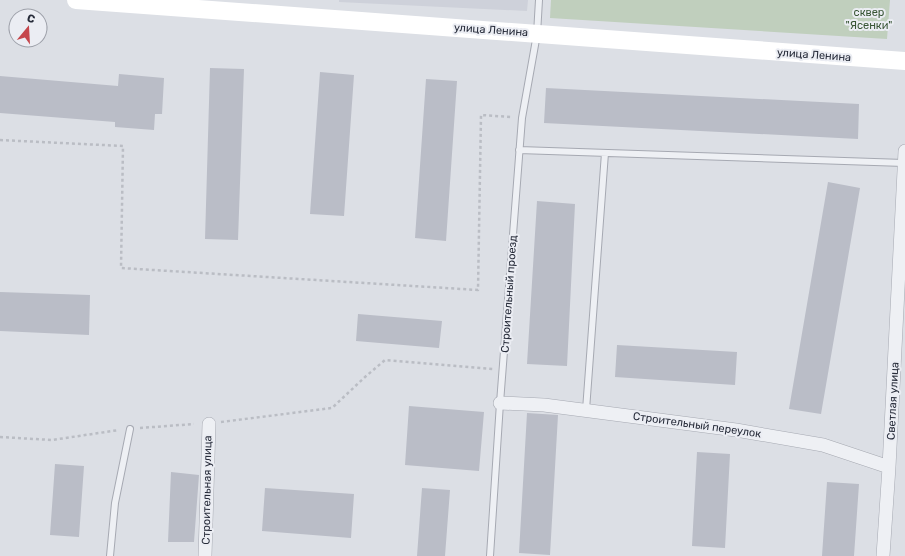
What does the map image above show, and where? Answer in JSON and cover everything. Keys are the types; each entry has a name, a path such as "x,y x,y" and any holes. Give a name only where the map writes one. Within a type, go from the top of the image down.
{"main road":[{"name":"улица Ленина","path":"76,0 905,61"}],"street":[{"name":"Светлая улица","path":"883,556 905,157"},
{"name":"Строительный переулок","path":"500,403 544,405 736,430 823,445 889,467"},
{"name":"Строительная улица","path":"205,556 208,424"}],"lane":[{"name":"Строительный проезд","path":"490,556 519,150 522,118 537,34 539,0"},
{"path":"519,150 605,153 905,157"},
{"path":"586,410 605,153"},
{"path":"110,556 115,502 130,429"}],"path":[{"path":"0,140 123,146 121,268 478,290 481,115 522,118"},
{"path":"0,438 52,440 130,429 208,424 332,408 385,360 503,370"}],"shaded area":[{"path":"339,0 528,0 527,11 339,2"}],"green space":[{"name":"сквер \"Ясенки\"","path":"551,0 890,0 887,39 550,18"}],"building":[{"path":"210,68 244,69 238,240 205,239"},
{"path":"320,72 354,75 344,216 310,214"},
{"path":"119,74 164,78 162,114 155,114 154,130 115,127 115,122 0,113 0,76 118,86"},
{"path":"426,79 457,81 446,241 415,238"},
{"path":"546,88 859,104 858,139 544,123"},
{"path":"828,182 860,188 821,414 789,409"},
{"path":"537,201 575,204 567,366 527,364"},
{"path":"0,292 90,295 89,335 0,331"},
{"path":"358,314 442,321 439,348 356,341"},
{"path":"617,345 737,352 735,385 615,377"},
{"path":"409,406 484,412 479,471 405,465"},
{"path":"527,413 558,415 550,555 519,553"},
{"path":"697,452 730,454 725,548 692,546"},
{"path":"55,464 84,466 79,537 50,535"},
{"path":"171,472 199,475 194,542 168,542"},
{"path":"827,482 859,484 854,556 822,556"},
{"path":"265,488 354,494 351,538 262,531"},
{"path":"422,488 450,490 445,556 417,556"}]}
